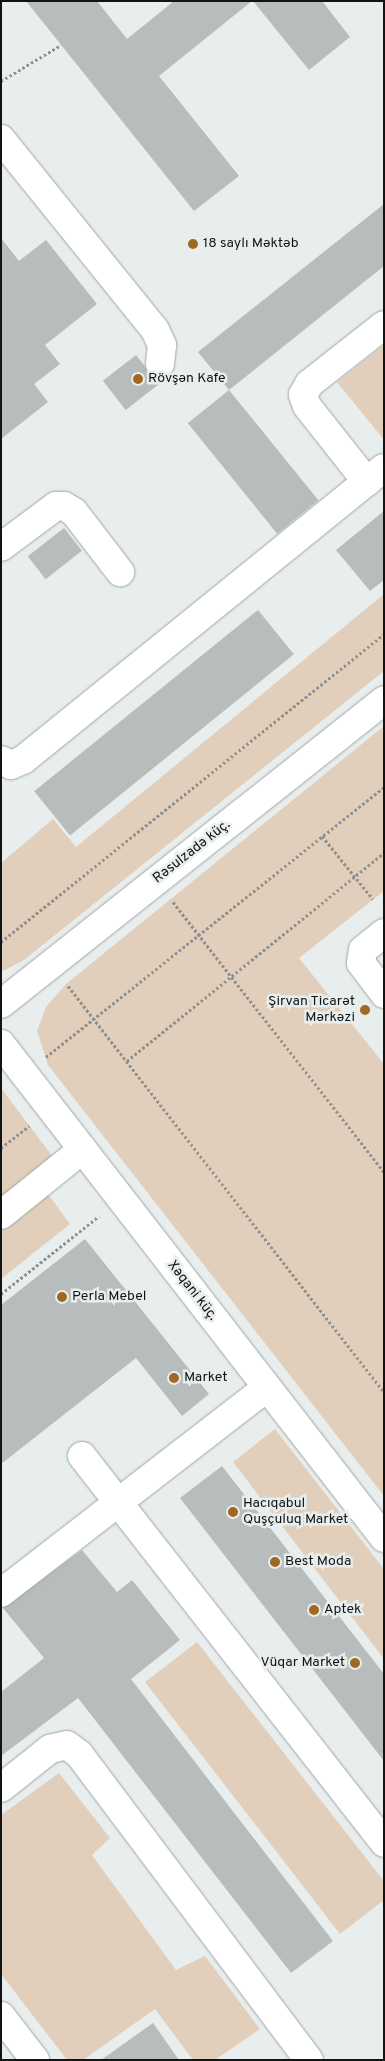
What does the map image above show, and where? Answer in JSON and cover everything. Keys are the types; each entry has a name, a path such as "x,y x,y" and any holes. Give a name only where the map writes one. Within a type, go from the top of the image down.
{"street":[{"path":"1,139 155,330 162,345 160,364"},
{"path":"1,760 11,765 23,760 375,475 307,406 303,395 309,384 384,325"},
{"path":"1,548 56,506 64,506 74,512 120,572"},
{"name":"Rəsulzadə küç.","path":"1,1004 384,700"},
{"path":"384,933 363,950 361,963 384,994"},
{"name":"Xəqani küç.","path":"1,1044 384,1538"},
{"path":"1,1215 83,1149"},
{"path":"1,1593 266,1388"},
{"path":"82,1456 384,1843"},
{"path":"1,1788 50,1749 67,1745 79,1754 308,2060"},
{"path":"1,2016 35,2060"}],"path":[{"path":"1,81 61,45"},
{"path":"1,942 384,634"},
{"path":"45,1057 384,787"},
{"path":"322,836 373,899"},
{"path":"127,1061 384,853"},
{"path":"171,900 384,1172"},
{"path":"66,984 384,1392"},
{"path":"1,1148 29,1125"},
{"path":"1,1294 121,1198"}],"shaded area":[{"path":"384,345 384,440 337,382"},
{"path":"384,594 384,671 24,960 1,972 1,863 53,819 76,847"},
{"path":"384,726 384,891 299,958 384,1064 384,1496 48,1065 37,1031 46,1007 66,984"},
{"path":"1,1088 53,1157 1,1198"},
{"path":"45,1190 70,1224 1,1279 1,1225"},
{"path":"275,1429 384,1569 384,1659 233,1462"},
{"path":"197,1642 384,1881 384,1900 340,1934 145,1682"},
{"path":"59,1773 110,1838 92,1855 176,1970 205,1956 260,2029 215,2060 193,2060 155,2009 83,2060 67,2060 1,1974 1,1815"}],"building":[{"path":"26,1 97,1 127,39 174,1 252,1 159,76 239,176 194,211"},
{"path":"253,1 322,1 350,37 309,70"},
{"path":"384,204 384,266 229,390 198,352"},
{"path":"1,238 19,261 46,240 97,304 45,345 60,364 34,384 48,402 1,439"},
{"path":"136,355 159,384 126,410 103,381"},
{"path":"229,390 318,500 277,534 188,423"},
{"path":"384,511 384,580 370,591 336,550"},
{"path":"64,528 82,551 46,579 28,556"},
{"path":"258,610 294,654 70,836 34,791"},
{"path":"85,1239 209,1394 182,1416 136,1358 1,1464 1,1305"},
{"path":"222,1466 384,1674 384,1761 180,1498"},
{"path":"82,1550 117,1592 132,1580 180,1640 131,1679 333,1941 291,1973 78,1698 1,1756 1,1692 44,1658 3,1608"},
{"path":"153,2023 179,2060 101,2060"}],"place":[{"name":"18 saylı Məktəb","path":"193,244"},
{"name":"Rövşən Kafe","path":"138,379"},
{"name":"Şirvan Ticarət Mərkəzi","path":"365,1010"},
{"name":"Perla Mebel","path":"62,1297"},
{"name":"Market","path":"174,1378"},
{"name":"Hacıqabul Quşçuluq Market","path":"233,1512"},
{"name":"Best Moda","path":"275,1562"},
{"name":"Aptek","path":"314,1610"},
{"name":"Vüqar Market","path":"355,1663"}]}
